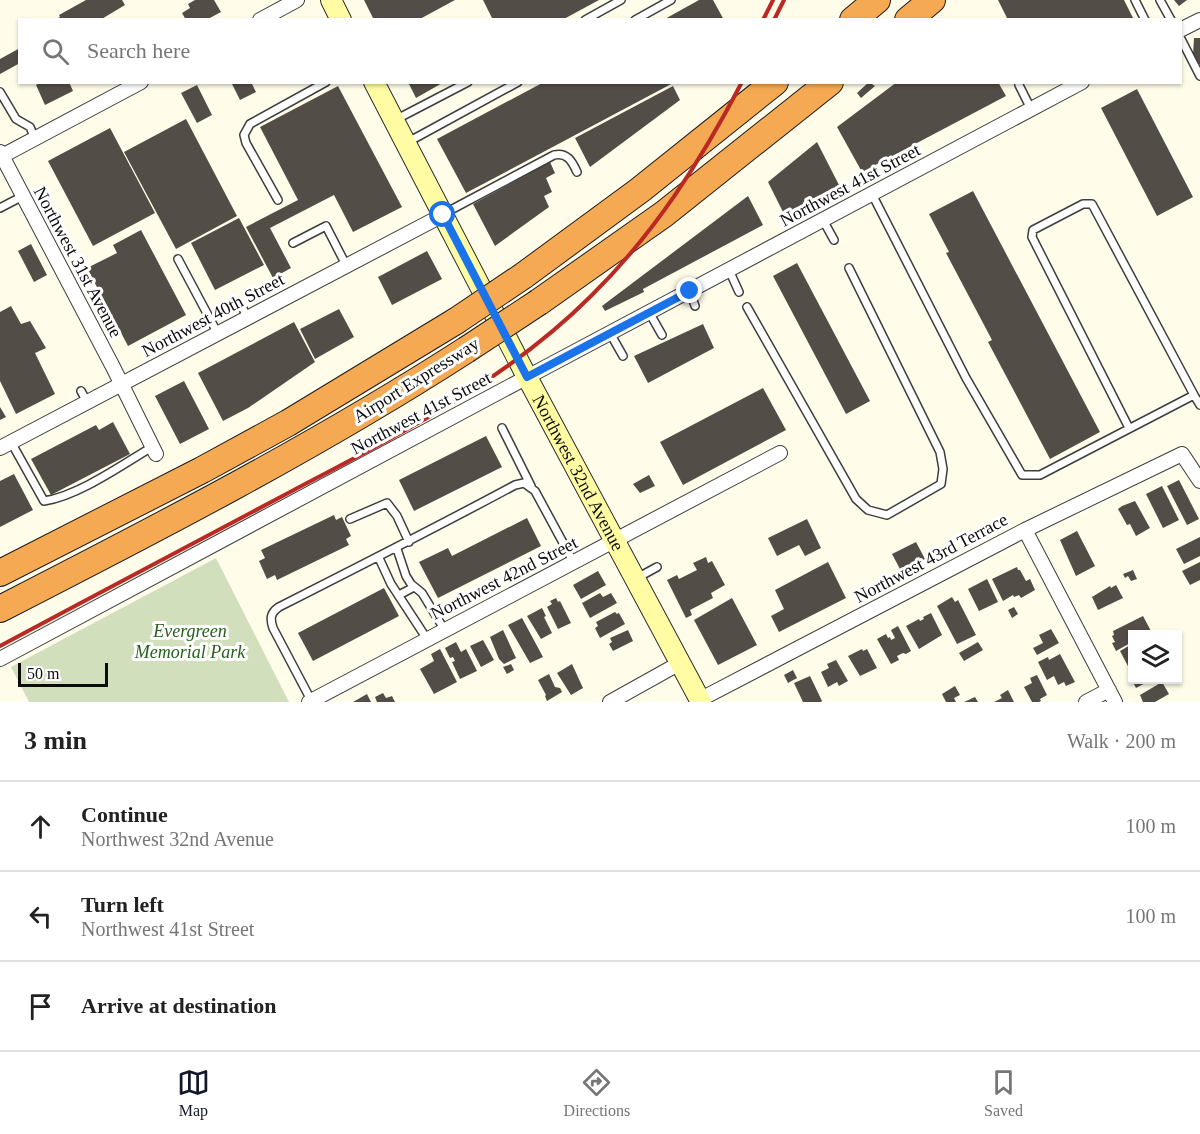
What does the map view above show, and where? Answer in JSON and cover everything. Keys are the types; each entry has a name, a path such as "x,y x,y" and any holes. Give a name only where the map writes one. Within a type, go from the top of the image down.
{"highway":[{"path":"855,18 877,0"},
{"path":"910,18 932,0"},
{"name":"Airport Expressway","path":"0,573 202,470 288,423 456,321 523,276 640,190 772,84"},
{"name":"Airport Expressway","path":"0,609 216,497 402,391 539,302 664,214 827,84"}],"main road":[{"path":"331,0 340,18"},
{"name":"Northwest 32nd Avenue","path":"375,84 527,377 700,701"}],"street":[{"path":"264,18 297,0"},
{"path":"1182,29 1200,20"},
{"path":"1,154 35,139 137,84"},
{"name":"Northwest 41st Street","path":"0,659 1078,84"},
{"name":"Northwest 31st Avenue","path":"1,154 154,450"},
{"name":"Northwest 40th Street","path":"6,445 84,397 121,384 218,333 245,312 346,265 443,215"},
{"name":"Northwest 42nd Street","path":"310,701 780,453"},
{"name":"Northwest 43rd Terrace","path":"700,701 1025,530 1182,454 1200,482"},
{"path":"1025,530 1112,696 1086,702"},
{"path":"610,702 680,663"}],"lane":[{"path":"589,18 621,0"},
{"path":"639,18 671,0"},
{"path":"1135,0 1144,18"},
{"path":"1160,0 1170,18"},
{"path":"1182,41 1200,76"},
{"path":"278,200 246,143 244,135 250,124 322,84"},
{"path":"394,121 464,84"},
{"path":"405,143 514,84"},
{"path":"1019,85 1031,110"},
{"path":"0,92 16,119 30,127 35,139"},
{"path":"443,215 559,153 570,159 577,172"},
{"path":"872,194 966,378 1022,475 1040,475 1194,395"},
{"path":"0,208 23,196"},
{"path":"1130,428 1032,237 1033,230 1083,204 1092,204 1200,405"},
{"path":"824,220 834,240"},
{"path":"293,243 326,226 346,265"},
{"path":"178,260 218,333"},
{"path":"747,307 856,499 868,510 887,515 941,483 943,469 940,452 849,267"},
{"path":"729,270 739,292"},
{"path":"690,291 695,306"},
{"path":"649,312 662,335"},
{"path":"610,333 623,356"},
{"path":"502,428 574,563"},
{"path":"6,445 44,501 55,499 154,450"},
{"path":"310,701 273,628 270,620 272,613 279,607 379,558 515,485 524,483 531,486"},
{"path":"350,519 387,503 397,516 409,542"},
{"path":"396,549 406,576 422,593 444,629"},
{"path":"379,558 391,584 427,639"},
{"path":"635,579 657,567"},
{"path":"399,595 414,586"}],"green space":[{"name":"Evergreen Memorial Park","path":"216,558 289,702 29,702 11,667"}],"building":[{"path":"86,0 122,0 125,5 103,18 58,18 59,15"},
{"path":"195,0 214,0 221,12 210,18 185,18 182,13 190,8 188,4"},
{"path":"364,0 455,0 422,18 373,18"},
{"path":"483,0 599,0 566,18 492,18"},
{"path":"699,0 713,0 723,18 667,18"},
{"path":"998,0 1124,0 1133,18 1007,18"},
{"path":"1174,0 1187,0 1179,6"},
{"path":"1194,38 1200,38 1200,64 1197,64 1193,55"},
{"path":"18,49 18,64 0,74 0,59"},
{"path":"70,84 73,91 45,105 36,85"},
{"path":"232,84 252,84 256,92 240,100"},
{"path":"409,84 440,84 416,98"},
{"path":"540,84 671,84 466,193 437,139"},
{"path":"867,84 875,86 861,98 857,93"},
{"path":"894,84 999,84 1006,96 862,172 837,127"},
{"path":"197,85 212,115 197,123 181,93"},
{"path":"338,86 402,207 353,232 334,195 270,228 291,268 273,278 246,227 298,200 260,127"},
{"path":"673,86 680,100 590,167 575,138"},
{"path":"1137,89 1193,197 1157,216 1101,108"},
{"path":"186,119 237,216 176,249 124,152"},
{"path":"110,128 155,213 93,246 48,161"},
{"path":"817,142 839,185 784,214 768,182"},
{"path":"550,162 555,173 546,178 552,192 544,196 549,207 495,246 473,204"},
{"path":"973,191 1100,432 1050,459 988,342 992,340 946,253 949,252 929,214"},
{"path":"748,196 763,225 643,289 644,292 605,311 602,306"},
{"path":"239,218 264,265 215,290 191,243"},
{"path":"141,230 186,315 128,346 87,268 117,253 113,245"},
{"path":"31,244 47,275 34,282 18,251"},
{"path":"427,251 442,279 392,305 378,277"},
{"path":"797,263 870,401 846,414 773,276"},
{"path":"11,306 21,324 30,321 46,348 35,353 55,394 16,414 0,381 0,312"},
{"path":"339,309 354,337 315,359 300,329"},
{"path":"294,322 315,362 248,408 223,421 198,373"},
{"path":"703,324 714,348 648,383 634,356"},
{"path":"184,381 209,429 180,444 155,396"},
{"path":"763,388 786,430 683,485 660,442"},
{"path":"0,407 6,417 0,420"},
{"path":"113,422 130,454 51,495 31,459 96,425 99,430"},
{"path":"486,436 502,467 414,511 399,480"},
{"path":"14,474 33,510 0,527 0,481"},
{"path":"649,475 655,486 640,493 633,484"},
{"path":"1179,480 1199,519 1187,525 1167,486"},
{"path":"1162,486 1179,520 1163,528 1146,494"},
{"path":"1135,501 1150,528 1136,536 1118,509"},
{"path":"334,515 336,520 342,517 351,536 346,539 349,545 277,580 275,575 267,579 259,561 265,558 261,550"},
{"path":"527,518 541,546 438,598 419,562 448,548 452,556"},
{"path":"807,519 821,548 805,556 799,545 777,556 768,538"},
{"path":"1077,531 1095,566 1076,576 1060,540"},
{"path":"1200,537 1200,556 1184,564 1176,549"},
{"path":"916,542 925,559 901,571 892,554"},
{"path":"706,557 708,563 712,561 725,585 711,593 713,598 690,610 692,615 686,618 667,580 677,575 679,579 697,570 693,563"},
{"path":"828,562 846,598 779,632 771,616 784,609 775,590"},
{"path":"1200,562 1200,580 1190,585 1182,571"},
{"path":"1017,567 1026,581 1030,579 1035,590 1021,598 1019,595 1014,597 1013,595 1003,601 992,579"},
{"path":"1133,570 1137,579 1131,581 1128,576 1125,578 1123,574"},
{"path":"598,571 606,585 581,599 573,585"},
{"path":"987,579 998,602 979,611 968,589"},
{"path":"1116,585 1123,598 1098,610 1092,597"},
{"path":"384,588 399,616 313,661 298,633"},
{"path":"600,593 603,597 611,593 617,603 590,618 582,603"},
{"path":"952,597 955,602 958,600 976,635 957,644 937,606"},
{"path":"556,598 558,602 560,601 571,623 558,629 547,607 552,604 550,601"},
{"path":"732,598 757,645 718,665 694,620"},
{"path":"1014,607 1018,614 1012,618 1008,610"},
{"path":"542,608 552,633 541,639 527,616"},
{"path":"615,612 619,613 625,624 600,638 595,628 598,626 596,622"},
{"path":"931,613 942,635 919,649 906,626 919,619 920,621 924,619 923,617"},
{"path":"1143,616 1150,630 1128,630 1128,644 1116,651 1112,643 1115,642 1112,636 1113,631"},
{"path":"522,618 543,657 530,663 508,625"},
{"path":"898,626 911,651 897,656 899,660 891,664 877,639 886,634 891,640 895,638 891,630"},
{"path":"1051,629 1059,643 1037,655 1033,648 1043,643 1039,635"},
{"path":"503,630 516,658 504,664 499,659 490,637"},
{"path":"628,630 633,641 613,651 609,644 612,642 610,638"},
{"path":"483,640 494,660 481,667 470,646"},
{"path":"456,642 461,652 466,649 477,671 460,679 452,662 455,661 453,657 450,658 445,648"},
{"path":"978,642 983,650 964,661 959,653"},
{"path":"1128,646 1128,666 1120,651"},
{"path":"440,649 457,682 434,694 420,669 434,661 431,654"},
{"path":"862,649 863,651 867,649 877,668 860,676 848,656"},
{"path":"1060,654 1075,682 1066,686 1064,682 1058,685 1054,676 1047,680 1038,662 1048,657 1049,660"},
{"path":"836,660 848,681 839,686 837,682 828,687 821,672 829,668 827,664"},
{"path":"511,664 514,670 507,674 503,667"},
{"path":"572,664 583,688 571,695 557,673"},
{"path":"793,670 797,678 788,683 784,675"},
{"path":"549,674 555,687 560,688 562,692 547,701 538,680"},
{"path":"1037,675 1047,695 1039,702 1032,702 1024,687 1032,683 1030,678"},
{"path":"810,676 821,702 803,702 794,683"},
{"path":"1159,684 1163,684 1169,694 1155,702 1143,702 1140,695"},
{"path":"955,686 960,695 954,698 956,702 946,702 942,694"},
{"path":"1008,690 1014,702 994,702 1002,698 1000,695"},
{"path":"383,693 386,698 392,696 395,702 377,702 375,697"},
{"path":"367,694 371,702 353,702"},
{"path":"975,697 978,702 964,702"}],"railway":[{"path":"764,18 773,0"},
{"path":"775,18 784,0"},
{"path":"0,646 411,427 487,381 523,355 591,296 656,222 693,168 741,84"}],"route":[{"path":"443,215 527,377 690,291"}]}
